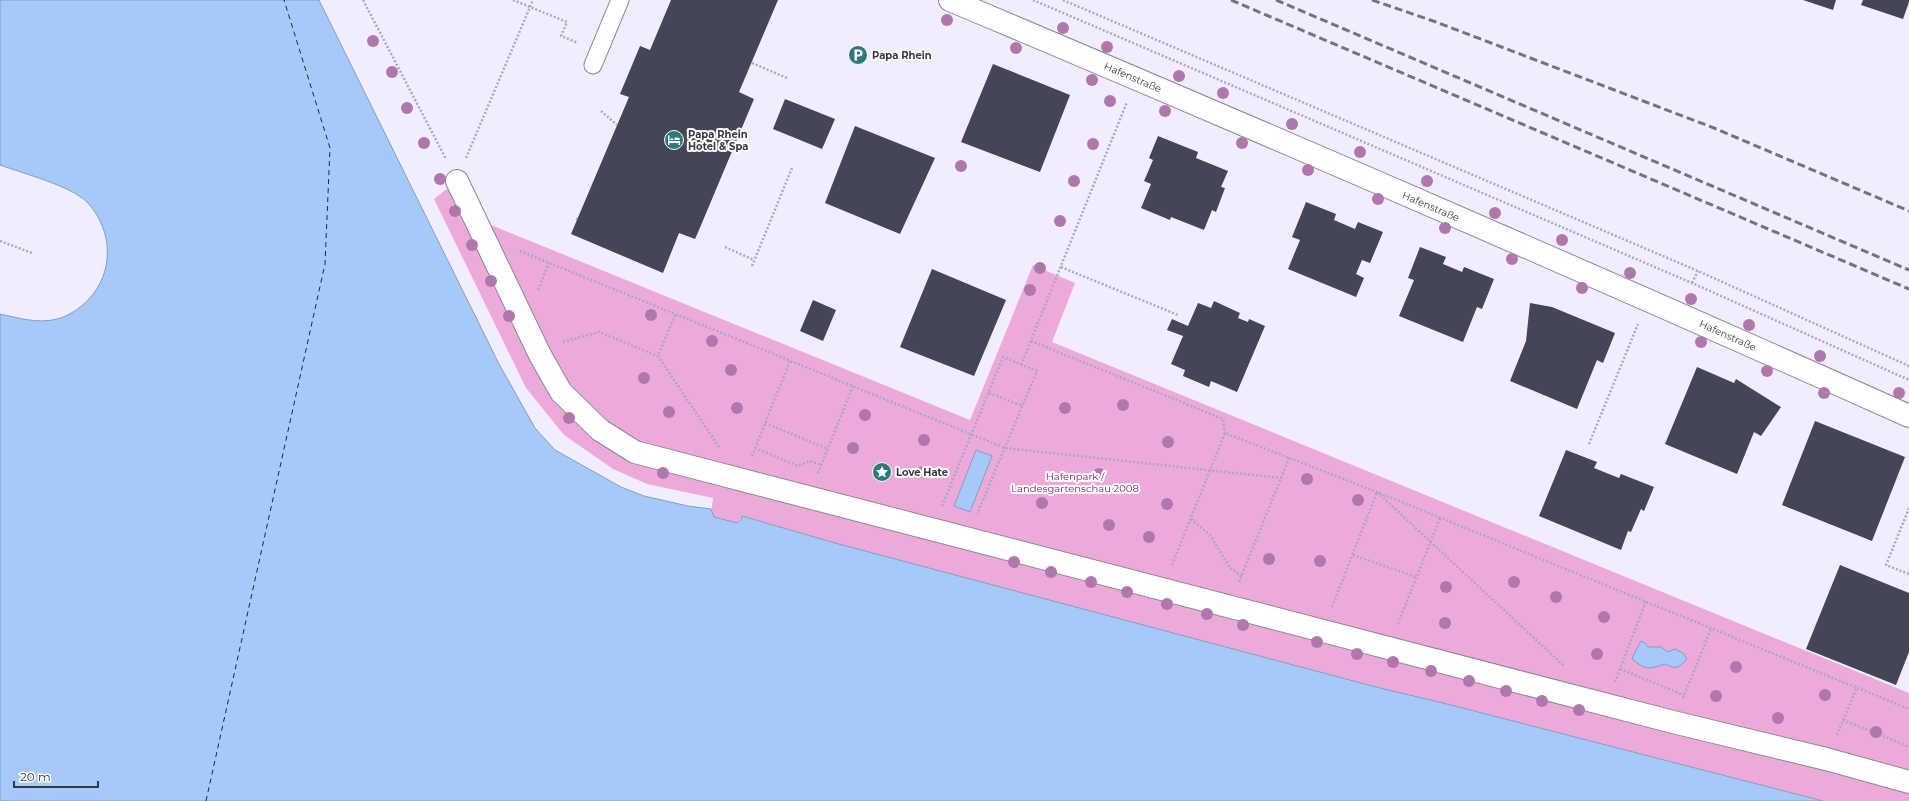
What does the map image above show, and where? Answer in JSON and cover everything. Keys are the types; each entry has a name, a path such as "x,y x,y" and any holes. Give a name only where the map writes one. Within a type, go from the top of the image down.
{"street":[{"name":"Hafenstraße","path":"950,0 1137,78 1648,300 1909,416"},
{"path":"457,181 537,350 562,392 600,430 635,452 1607,705 1826,759 1909,782"}],"lane":[{"path":"596,58 620,0"}],"path":[{"path":"363,0 457,181"},
{"path":"514,0 567,22 561,36 596,58"},
{"path":"457,181 533,0"},
{"path":"1033,0 1692,283 1909,380"},
{"path":"1063,0 1698,271 1909,366"},
{"path":"1021,365 1148,49"},
{"path":"752,63 787,78"},
{"path":"601,111 617,125"},
{"path":"752,266 792,168"},
{"path":"482,236 1005,448 1281,478"},
{"path":"0,241 32,254"},
{"path":"725,248 754,260"},
{"path":"1061,267 1178,315"},
{"path":"1692,283 1698,271"},
{"path":"1589,444 1648,300"},
{"path":"658,356 674,315"},
{"path":"537,350 599,332 658,356 720,448"},
{"path":"1031,341 1223,419 1225,433 1163,589"},
{"path":"932,530 1003,357 1037,371 967,539"},
{"path":"742,481 790,361"},
{"path":"808,498 853,386"},
{"path":"989,393 1023,406"},
{"path":"765,423 828,449"},
{"path":"1225,433 1377,492 1909,709"},
{"path":"755,448 798,466 810,461 821,465"},
{"path":"1229,607 1289,458"},
{"path":"1377,492 1567,668"},
{"path":"1322,631 1377,492"},
{"path":"1909,508 1886,565 1909,574"},
{"path":"1389,648 1440,518"},
{"path":"1191,519 1210,535 1230,568 1242,576"},
{"path":"1352,555 1416,577"},
{"path":"1607,705 1646,601"},
{"path":"1673,722 1711,629"},
{"path":"1620,669 1684,695"},
{"path":"1826,759 1857,687"},
{"path":"1843,720 1871,731 1875,729 1880,731 1881,735 1909,747"}],"green space":[{"name":"Hafenpark / Landesgartenschau 2008","path":"457,181 468,182 491,225 970,420 1033,265 1075,283 1052,342 1909,693 1909,801 1823,801 1376,687 835,543 743,516 737,523 714,517 711,513 713,498 647,484 613,469 564,435 526,388 434,199"}],"water":[{"path":"0,0 319,0 499,364 535,428 555,450 621,487 644,496 688,506 711,509 714,517 737,523 741,520 742,516 835,543 1376,687 1823,801 0,801 0,314 28,320 43,321 61,318 70,314 85,303 97,289 103,277 107,251 106,238 102,225 96,213 80,196 58,185 0,165"},
{"path":"976,450 992,456 970,512 954,506"},
{"path":"1641,641 1648,647 1661,647 1668,652 1675,649 1683,653 1687,659 1677,667 1672,667 1665,664 1651,668 1641,666 1632,659"}],"building":[{"name":"Papa Rhein Hotel & Spa","path":"671,0 778,0 739,92 754,99 699,230 695,239 679,233 663,273 571,234 629,97 620,94 640,46 650,50"},
{"path":"1803,0 1836,0 1833,10"},
{"path":"1863,0 1909,0 1909,2 1903,19 1861,5"},
{"path":"993,64 1070,95 1040,172 961,142"},
{"path":"785,99 835,119 822,149 773,129"},
{"path":"855,126 935,158 900,234 825,203"},
{"path":"1158,136 1198,152 1196,158 1228,171 1221,187 1225,188 1216,212 1212,210 1204,230 1171,217 1170,220 1141,208 1151,184 1144,181 1153,160 1149,158"},
{"path":"1306,202 1336,214 1334,220 1355,229 1358,222 1383,232 1370,263 1362,260 1356,274 1364,278 1356,297 1288,269 1300,240 1292,237"},
{"path":"1420,247 1446,257 1443,264 1462,272 1464,267 1494,279 1482,309 1477,307 1463,342 1399,316 1414,280 1408,278"},
{"path":"932,269 1006,300 974,376 900,347"},
{"path":"813,300 836,310 823,341 800,331"},
{"path":"1214,301 1240,313 1238,318 1248,322 1249,319 1265,326 1237,392 1211,381 1209,387 1183,376 1185,370 1171,364 1183,336 1167,330 1172,319 1188,326 1198,303 1211,308"},
{"path":"1530,303 1552,307 1615,333 1603,363 1597,360 1577,409 1510,381 1526,341"},
{"path":"1697,367 1734,383 1736,379 1781,407 1761,436 1754,432 1737,474 1665,444"},
{"path":"1815,421 1905,457 1872,541 1782,505"},
{"path":"1566,450 1597,462 1594,468 1619,478 1621,474 1654,487 1644,511 1641,509 1631,532 1628,531 1621,550 1539,516"},
{"path":"1840,565 1909,593 1909,652 1896,685 1806,649"}],"ferry route":[{"path":"206,801 325,264 330,148 284,0"}],"railway":[{"path":"1231,0 1909,289"},
{"path":"1276,0 1909,270"},
{"path":"1372,0 1436,22 1714,128 1909,211"}],"place":[{"name":"Papa Rhein","path":"858,55"},
{"name":"Papa Rhein Hotel & Spa","path":"674,140"},
{"name":"Love Hate","path":"882,472"}]}
